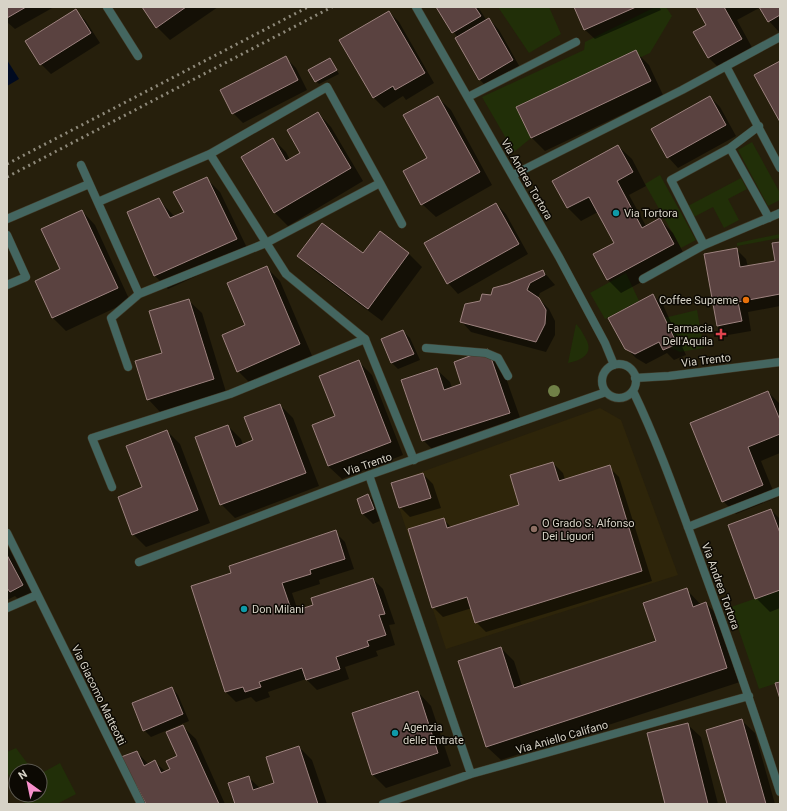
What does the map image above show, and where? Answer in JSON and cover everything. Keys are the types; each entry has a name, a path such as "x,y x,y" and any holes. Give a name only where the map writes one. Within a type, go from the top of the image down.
{"street":[{"path":"107,7 138,56"},
{"name":"Via Andrea Tortora","path":"416,7 513,176 591,317 614,365"},
{"path":"513,176 780,37"},
{"path":"468,97 576,42"},
{"path":"726,66 780,168"},
{"path":"98,202 210,154 327,88 402,224"},
{"path":"704,245 671,180 730,148 759,126"},
{"path":"730,148 769,218"},
{"path":"210,154 286,274 365,339 414,460"},
{"path":"81,165 139,294"},
{"path":"128,367 110,318 139,294 266,243 380,183"},
{"path":"7,219 89,184"},
{"path":"643,279 704,245 780,213"},
{"path":"7,235 26,277 7,285"},
{"path":"112,487 92,438 230,394 365,339"},
{"path":"426,348 486,353 498,358 508,376"},
{"name":"Via Trento","path":"635,378 669,376 780,362"},
{"path":"614,365 625,365 630,368 635,378 633,391 629,395 619,398 610,396 606,392 602,382 602,376 609,367 614,365"},
{"name":"Via Andrea Tortora","path":"633,391 646,418 688,527 749,696 780,792"},
{"name":"Via Trento","path":"139,562 369,475 606,392"},
{"path":"369,475 471,774"},
{"path":"688,527 780,491"},
{"name":"Via Giacomo Matteotti","path":"7,533 141,804"},
{"path":"7,608 37,595"},
{"name":"Via Aniello Califano","path":"383,804 471,774 749,696"}],"shaded area":[{"name":"O Grado S. Alfonso Dei Liguori","path":"600,408 621,420 678,575 446,649 391,483"}],"green space":[{"path":"498,7 549,7 561,34 529,53"},
{"path":"655,7 666,7 672,16 650,53 639,58 635,50 516,107 531,138 514,152 482,97 584,50 585,42"},
{"path":"752,142 780,193 780,200 768,206 738,150"},
{"path":"660,175 696,240 681,248 645,184"},
{"path":"741,178 747,189 728,199 739,220 724,228 713,207 692,218 686,207"},
{"path":"780,234 780,238 737,246 737,243"},
{"path":"626,273 639,301 605,319 590,293"},
{"path":"697,310 704,348 680,352 670,347 676,344 664,318"},
{"path":"576,324 586,339 589,349 582,358 568,363"},
{"path":"780,590 780,682 759,689 731,607"},
{"path":"16,748 27,763 8,763 8,774 7,752"},
{"path":"60,763 76,794 57,804 26,804 25,803 48,803 48,770"}],"water":[{"path":"7,60 19,79 7,86"}],"building":[{"path":"7,7 26,7 7,18"},
{"path":"142,7 186,7 156,28"},
{"path":"436,7 475,7 481,16 452,33"},
{"path":"574,7 636,7 584,30"},
{"path":"696,7 724,7 742,39 708,58 693,32 706,25"},
{"path":"759,7 780,7 780,15 768,22"},
{"path":"76,9 91,33 40,65 25,41"},
{"path":"389,11 425,73 395,90 393,86 373,98 339,40"},
{"path":"489,18 513,60 479,80 455,38"},
{"path":"636,50 651,81 531,138 516,107"},
{"path":"286,56 298,80 232,114 220,90"},
{"path":"330,58 337,70 315,82 308,70"},
{"path":"780,61 780,122 754,75"},
{"path":"438,96 480,172 421,205 403,171 427,158 403,115"},
{"path":"710,96 726,125 667,158 651,129"},
{"path":"318,112 351,168 274,213 241,157 273,138 286,161 300,153 287,130"},
{"name":"Via Tortora","path":"618,145 633,172 617,181 642,228 660,218 674,244 607,280 593,254 614,243 589,197 567,208 552,181"},
{"path":"207,177 237,239 154,276 127,212 159,198 170,218 184,212 173,192"},
{"path":"496,203 519,244 447,284 424,243"},
{"path":"82,210 118,288 52,318 35,281 60,269 41,229"},
{"path":"322,223 363,253 380,231 409,253 368,309 297,256"},
{"path":"780,242 780,294 738,302 742,321 717,326 704,254 737,248 740,267 775,261 772,243"},
{"path":"267,266 300,344 237,372 222,335 245,325 227,283"},
{"path":"543,270 545,275 530,283 527,290 539,298 546,310 545,324 536,342 460,322 465,304 480,301 482,294 491,295 493,288 508,284"},
{"path":"653,294 677,344 663,350 659,342 635,354 625,349 608,318"},
{"path":"189,299 214,379 147,400 135,361 162,353 149,311"},
{"path":"403,330 414,354 391,363 381,339"},
{"path":"488,349 510,413 422,441 401,380 437,368 444,390 461,384 454,362"},
{"path":"359,360 391,442 328,466 312,425 335,416 319,376"},
{"path":"768,391 780,420 780,434 748,447 763,485 722,502 690,423"},
{"path":"280,404 306,473 220,505 195,437 228,425 236,447 253,440 244,417"},
{"path":"167,430 198,510 132,535 118,497 142,487 126,446"},
{"path":"553,462 559,481 610,465 642,571 475,623 467,597 432,608 408,529 444,518 447,528 519,505 510,475"},
{"path":"423,473 431,498 399,508 391,483"},
{"path":"368,494 374,509 362,514 357,499"},
{"path":"771,509 780,533 780,590 755,599 728,525"},
{"name":"Don Milani","path":"336,530 345,559 310,570 311,574 282,583 292,612 313,605 311,598 373,578 385,614 379,615 386,635 367,641 369,646 336,657 340,669 306,680 302,668 259,682 261,687 245,692 243,687 225,692 191,586 231,573 229,566"},
{"path":"7,555 23,585 10,592 7,588"},
{"path":"687,588 693,607 706,602 727,668 486,747 458,661 501,647 514,688 656,641 643,603"},
{"path":"780,682 780,699 775,683"},
{"path":"172,687 183,714 143,731 132,703"},
{"name":"Agenzia delle Entrate","path":"418,691 438,753 372,775 352,713"},
{"path":"742,719 766,804 727,804 706,730"},
{"path":"688,723 708,804 665,804 647,733"},
{"path":"183,725 219,804 146,804 121,757 137,751 144,766 155,760 161,773 170,769 166,761 177,756 166,732"},
{"path":"299,746 318,804 235,804 228,783 249,776 253,790 274,783 266,757"}],"railway":[{"path":"7,164 308,7"},
{"path":"7,177 332,7"}],"place":[{"name":"Via Tortora","path":"616,213"},
{"name":"Coffee Supreme","path":"746,300"},
{"name":"Farmacia Dell'Aquila","path":"721,334"},
{"name":"O Grado S. Alfonso Dei Liguori","path":"534,529"},
{"name":"Don Milani","path":"244,609"},
{"name":"Agenzia delle Entrate","path":"395,733"}]}
